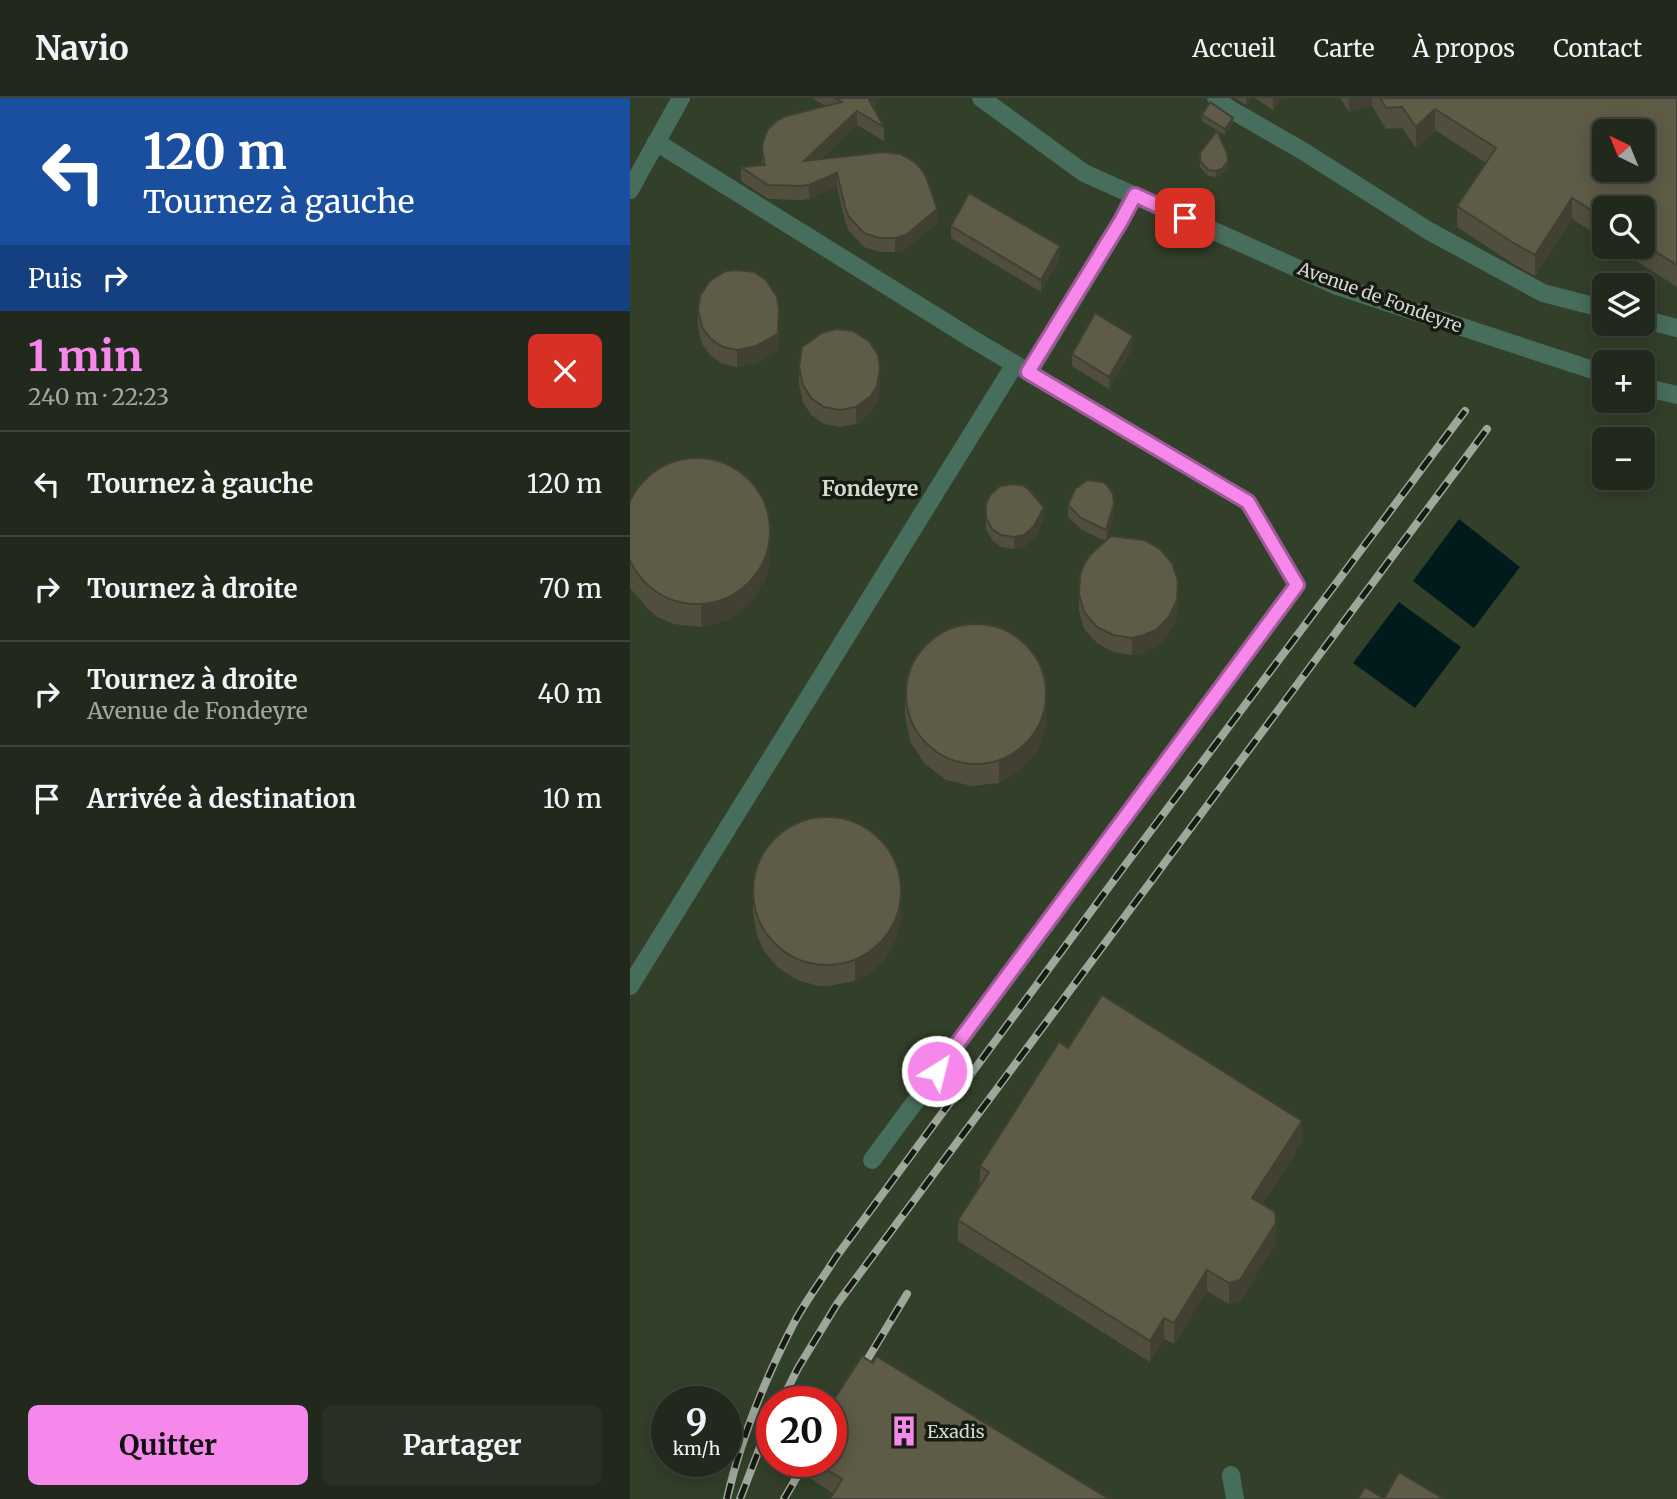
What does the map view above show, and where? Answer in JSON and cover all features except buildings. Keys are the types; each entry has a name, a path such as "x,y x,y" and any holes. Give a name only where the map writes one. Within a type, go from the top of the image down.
{"street":[{"path":"630,190 681,98"},
{"name":"Avenue de Fondeyre","path":"981,98 1084,173 1338,286 1592,370"},
{"path":"1216,98 1228,108 1303,151 1429,231 1543,293 1592,306"},
{"path":"656,142 1022,368 1248,502 1297,585 872,1160"},
{"path":"630,986 1022,368 1121,221 1135,195"},
{"path":"1655,322 1677,328"},
{"path":"1655,390 1677,395"},
{"path":"1231,1475 1236,1499"}],"shaded area":[{"path":"630,98 1677,98 1677,1499 630,1499"}],"water":[{"path":"1459,519 1520,567 1474,628 1413,581"},
{"path":"1399,602 1461,647 1415,708 1353,663"}],"railway":[{"path":"727,1499 747,1430 774,1364 800,1313 836,1257 1465,411"},
{"path":"789,1386 837,1304 1487,429"},
{"path":"858,1375 907,1294"},
{"path":"740,1499 756,1457"},
{"path":"784,1499 797,1477"}],"place":[{"name":"Exadis","path":"904,1431"}],"district":[{"name":"Fondeyre","path":"870,488"}],"route":[{"path":"937,1071 1297,585 1248,502 1028,372 1135,195 1185,218"}]}
